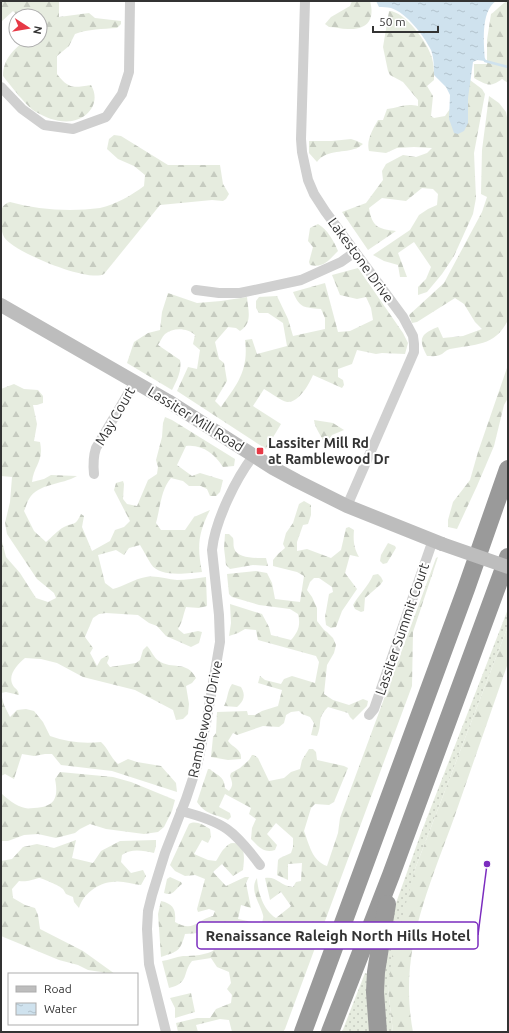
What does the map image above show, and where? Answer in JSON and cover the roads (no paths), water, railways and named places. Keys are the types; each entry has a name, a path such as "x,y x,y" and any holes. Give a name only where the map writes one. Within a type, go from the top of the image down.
{"highway":[{"path":"303,1032 508,469"},
{"path":"330,1032 391,875 508,557"},
{"path":"378,1032 376,1012 376,972 391,875"}],"main road":[{"name":"Lassiter Mill Road","path":"1,305 135,382 297,482 347,506 438,542 508,567"}],"street":[{"path":"1,87 22,109 44,125 73,129 106,117 122,94 129,72 130,1"},
{"name":"Lakestone Drive","path":"305,1 301,139 304,168 314,194 403,317 413,336 414,344 414,352 347,506"},
{"path":"196,290 219,293 240,293 293,282 301,280 341,262 355,252"},
{"name":"May Court","path":"94,474 94,456 96,448 135,382"},
{"name":"Ramblewood Drive","path":"166,1032 149,964 147,929 148,911 165,853 192,780 202,746 219,647 219,615 212,550 213,539 226,504 244,468 254,455"},
{"name":"Lassiter Summit Court","path":"369,715 374,709 438,542"},
{"path":"181,811 209,819 230,831 243,843 260,865"}],"water":[{"path":"376,1 496,1 487,13 485,21 485,61 477,60 473,62 468,98 468,123 464,131 458,134 454,133 449,119 450,95 446,87 434,75 432,53 424,38 403,15 391,8 379,7"}],"waterway":[{"path":"484,59 485,61 508,67"}],"place":[{"name":"Lassiter Mill Rd at Ramblewood Dr","path":"260,451"},
{"name":"Renaissance Raleigh North Hills Hotel","path":"487,864"}]}
